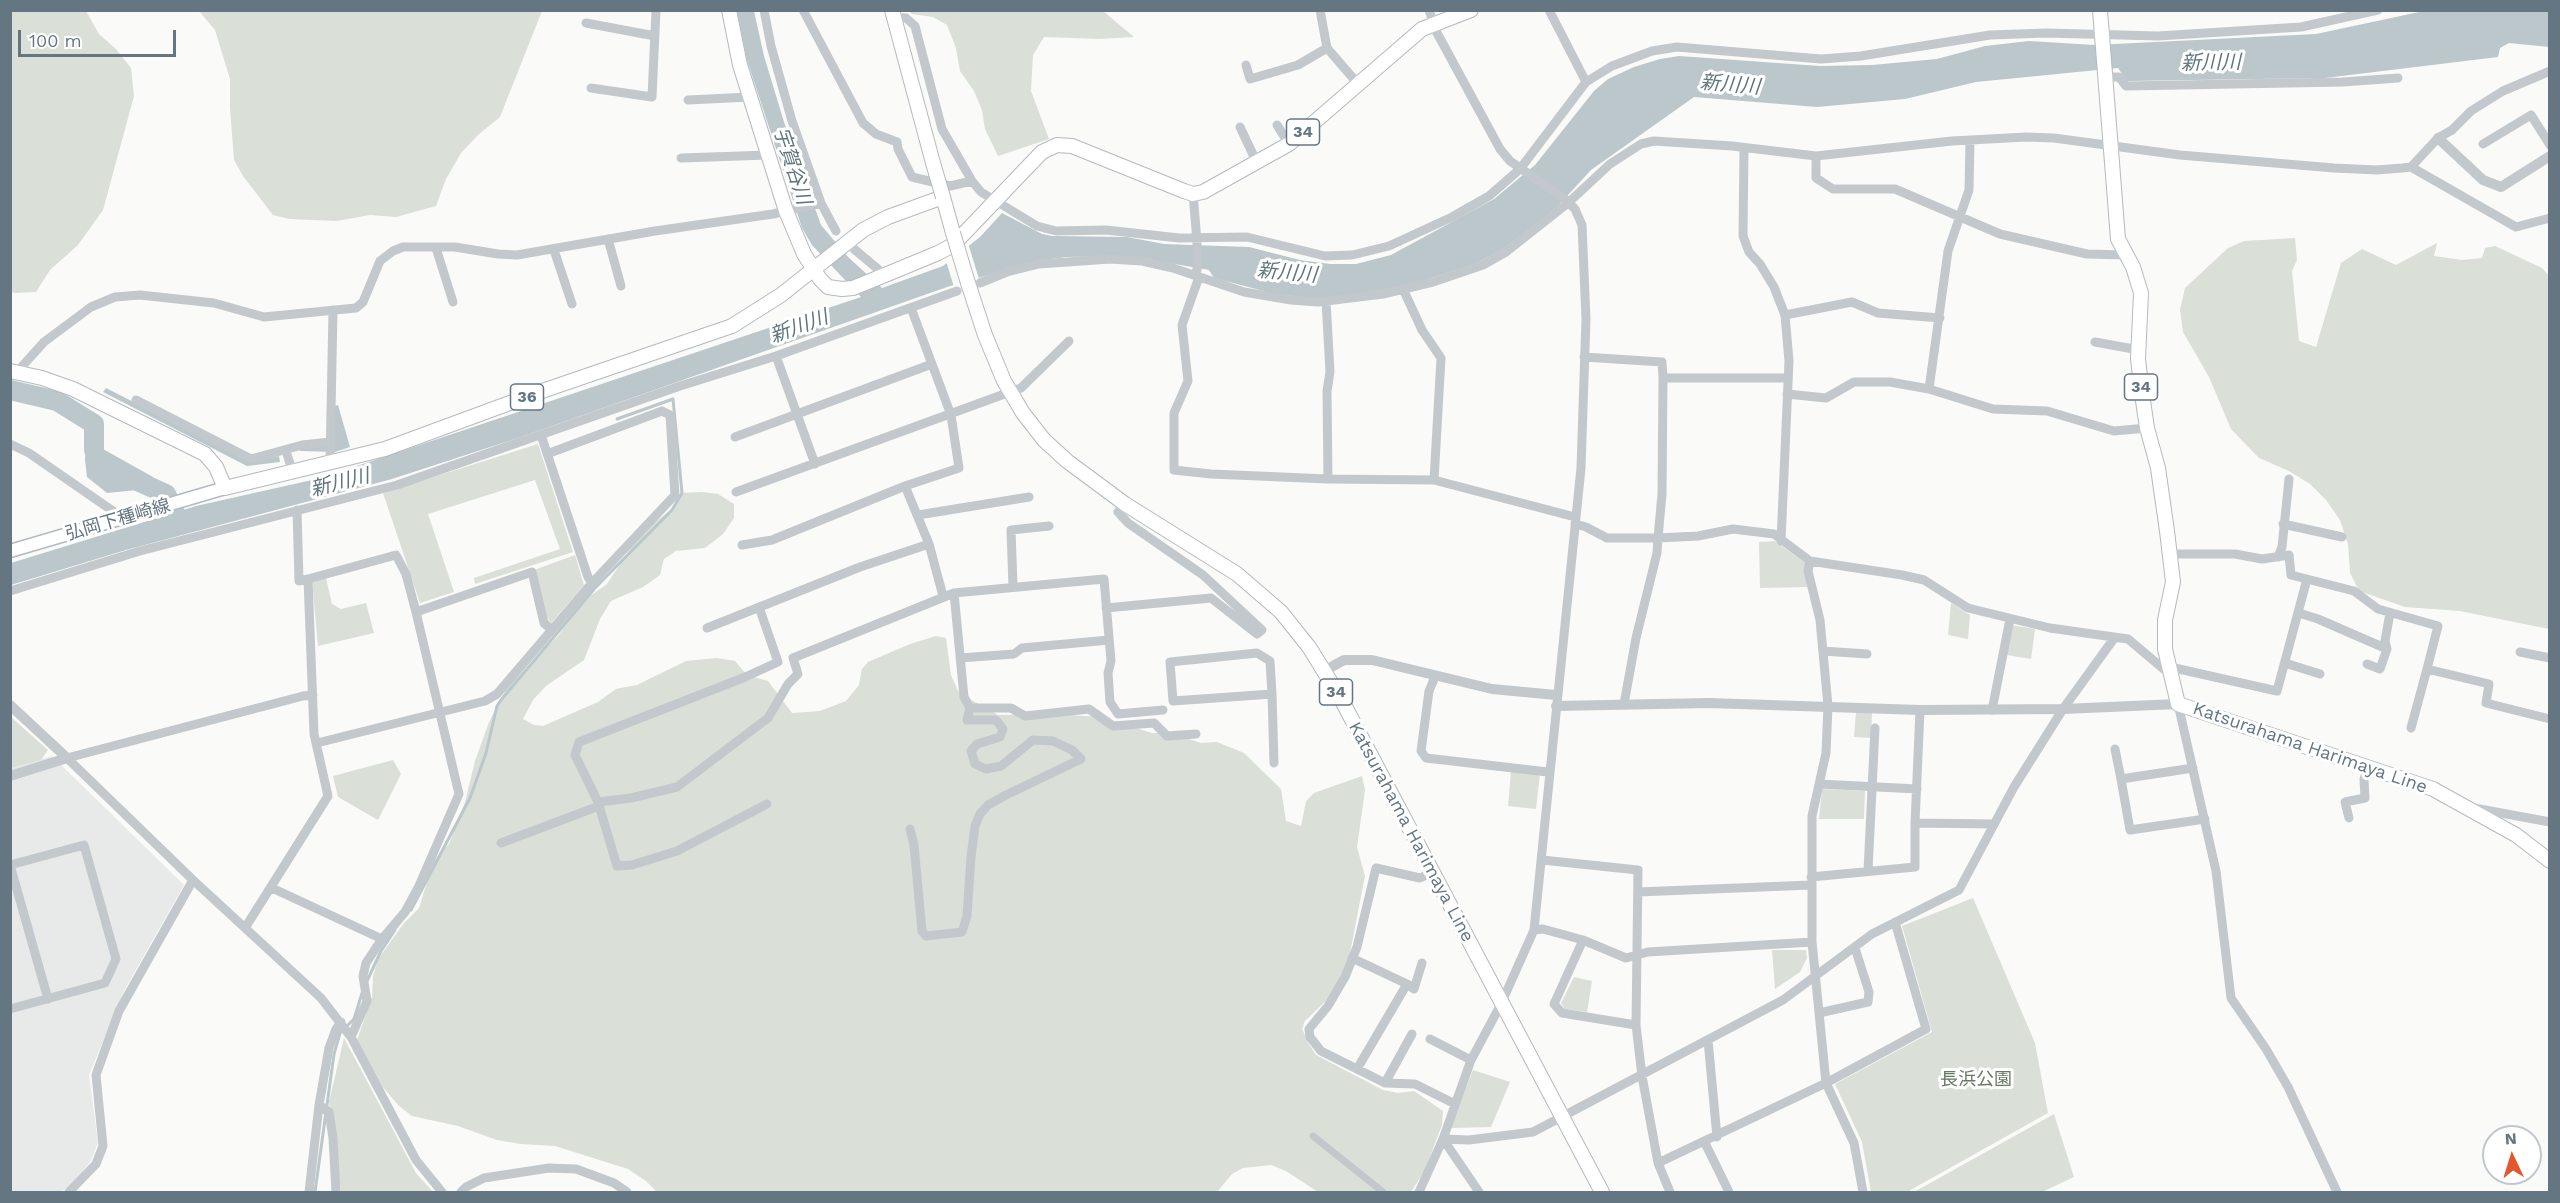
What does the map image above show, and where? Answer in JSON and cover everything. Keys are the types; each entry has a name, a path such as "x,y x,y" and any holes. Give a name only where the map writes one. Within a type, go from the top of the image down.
{"main road":[{"path":"729,10 740,65 768,155 790,210 804,254 818,264 828,287 853,288 938,254 953,245 1042,152 1064,145 1072,146 1193,194"},
{"name":"34","path":"1193,194 1203,192 1289,144 1422,29 1431,17 1471,10"},
{"name":"Katsurahama Harimaya Line","path":"2100,10 2118,239 2141,293 2139,350 2146,428 2158,468 2173,582 2165,620 2165,649 2178,704 2433,789 2516,835 2550,861"},
{"name":"Katsurahama Harimaya Line","path":"892,14 968,285 985,335 1010,393 1032,425 1067,461 1125,504 1251,585 1293,626 1324,671 1602,1192"},
{"name":"36","path":"225,488 293,473 330,451 385,449 545,390 732,326 767,305 818,264 849,247 863,230 943,197"},
{"path":"14,372 73,389 205,454 216,467 225,488"},
{"name":"弘岡下種崎線","path":"10,551 225,488"}],"street":[{"path":"591,88 652,97 656,10"},
{"path":"764,10 771,46 792,121 819,204 836,231"},
{"path":"803,10 863,123 876,134 897,142 897,149 912,177 950,186 972,181"},
{"path":"1320,10 1327,48 1359,84"},
{"path":"1549,10 1586,82"},
{"path":"892,14 906,18 915,26 942,129 972,181 981,192 1044,229 1106,230 1197,239 1247,237 1325,256 1352,255 1389,246 1452,217 1489,196 1522,170 1586,82 1628,58 1652,51 1677,47 1821,59 1861,56 1990,35 2046,33 2101,39 2301,27 2378,10"},
{"path":"1419,1192 1443,1139 1471,1060 1501,1004 1534,930 1548,772 1581,468 1586,319 1582,225 1575,209 1510,161 1492,136 1431,17"},
{"path":"586,23 655,36"},
{"path":"1245,65 1250,79 1298,65 1327,48"},
{"path":"2411,167 2439,138 2471,111 2503,91 2550,71"},
{"path":"2104,74 2119,77 2126,86 2343,82 2398,78"},
{"path":"688,100 750,97"},
{"path":"2483,144 2531,116 2550,146"},
{"path":"1277,124 1289,144"},
{"path":"2540,129 2550,124"},
{"path":"1240,127 1257,163"},
{"path":"10,591 140,551 398,485 690,382 776,356 911,308 968,285 1039,264 1110,259 1142,261 1197,274 1244,292 1291,300 1326,301 1357,298 1403,289 1483,265 1506,252 1610,164 1641,144 1654,141 1816,156 2026,137 2054,138 2180,155 2353,170 2411,167 2516,227 2550,218"},
{"path":"2439,138 2483,180 2501,187 2550,156"},
{"path":"1929,389 1948,251 1969,190 1970,141"},
{"path":"1744,148 1743,236 1749,252 1760,264 1774,287 1785,315 1789,361 1781,541"},
{"path":"681,158 768,155"},
{"path":"1816,156 1816,178 1833,189 1895,189 1960,219 2000,234 2087,254 2126,255"},
{"path":"1193,194 1197,274 1182,325 1188,381 1174,413 1174,470 1211,474 1328,479 1434,480 1575,520 1607,538 1698,536 1733,529 1774,534 1810,561 1924,580 1968,608 2050,628 2128,639 2171,672 2277,691 2307,579"},
{"path":"14,372 44,342 91,307 115,297 140,295 214,303 264,317 356,308 363,302 380,261 403,247 455,247 517,255 819,204"},
{"path":"608,239 621,286"},
{"path":"849,247 880,277"},
{"path":"436,248 453,302"},
{"path":"555,250 572,304"},
{"path":"1403,289 1422,330 1441,358 1434,480"},
{"path":"1326,301 1330,372 1327,391 1328,479"},
{"path":"1785,315 1852,302 1878,313 1940,318"},
{"path":"742,545 772,540 905,486 959,468 951,415 911,308"},
{"path":"136,400 251,459 302,445 330,451 333,310"},
{"path":"736,492 1010,393 1021,388 1069,341"},
{"path":"2095,342 2139,350"},
{"path":"776,356 815,464"},
{"path":"1584,357 1662,362 1662,494 1657,553 1636,638 1624,704"},
{"path":"735,437 932,363"},
{"path":"1663,378 1787,378"},
{"path":"1787,394 1826,398 1854,382 1890,382 1929,389 1993,409 2047,411 2114,430 2146,428"},
{"path":"317,743 485,701 497,694 592,583 675,495 670,415 662,411 547,454"},
{"path":"541,435 588,577 592,583"},
{"path":"10,444 29,453 123,518"},
{"path":"286,451 293,473"},
{"path":"2278,557 2282,547 2289,479"},
{"path":"905,486 929,544 943,596"},
{"path":"918,515 1029,498"},
{"path":"1125,504 1118,512 1128,523 1203,575 1262,630 1257,634"},
{"path":"297,510 299,581 396,555 406,574 459,794 418,888 405,912 382,939 366,963 363,976 367,1001 346,1029"},
{"path":"2283,524 2342,537"},
{"path":"1013,586 1011,530 1049,526"},
{"path":"707,628 860,567 929,544"},
{"path":"2169,554 2235,554 2262,559 2289,555 2291,575 2354,591 2378,609 2438,626 2411,728"},
{"path":"1810,561 1809,571 1820,620 1828,706 1826,753 1812,816 1812,942 1826,1083 1854,1143 1863,1192"},
{"path":"416,612 532,572 544,623 552,630"},
{"path":"245,928 328,796 317,743 308,579"},
{"path":"501,843 598,804 677,787 768,718 788,684 798,674 793,658 954,593 1104,579 1109,640 1110,702 1118,714 1163,710"},
{"path":"910,829 914,845 922,931 926,936 962,932 967,916 970,857 980,814 988,805 1006,795 1082,759 1072,750 1053,741 1033,740 1001,766 986,769 975,764 971,751 977,744 1000,737 1003,729 996,720 967,720 970,708 964,697 954,593"},
{"path":"1106,608 1211,598 1257,634"},
{"path":"759,607 778,662 579,742 575,755 598,804 617,866 632,866 677,851 767,804"},
{"path":"2299,613 2386,649"},
{"path":"2367,664 2380,669 2386,649 2385,641 2390,613"},
{"path":"1992,710 2010,619"},
{"path":"1257,634 1257,653"},
{"path":"1443,1139 1469,1140 1533,1132 1783,1000 1872,934 1959,890 1994,824 2063,709 2115,637"},
{"path":"960,658 1014,654 1022,648 1109,640"},
{"path":"1823,651 1867,654"},
{"path":"2520,652 2550,658"},
{"path":"1272,694 1173,701 1170,662 1257,653 1270,661 1272,694 1274,763"},
{"path":"1324,671 1344,660 1372,660 1492,689 1556,700 1624,704 1828,706 1920,710 2063,709 2178,704 2216,871 2231,998 2266,1049 2288,1087 2337,1192"},
{"path":"2285,663 2320,674"},
{"path":"2427,669 2489,684 2486,703 2550,718"},
{"path":"1435,677 1429,691 1421,751 1426,758 1548,772"},
{"path":"10,776 67,758 313,695"},
{"path":"10,705 193,880 297,973 346,1029 416,1160 442,1192"},
{"path":"970,708 1011,708 1025,716 1089,709 1113,726 1154,723 1167,736 1196,734"},
{"path":"1638,892 1811,881 1915,867 1920,710"},
{"path":"1868,872 1875,728"},
{"path":"2115,748 2130,830 2205,819"},
{"path":"2349,818 2345,802 2365,798 2364,779 2369,767"},
{"path":"2121,779 2193,768"},
{"path":"1819,784 1917,789"},
{"path":"2468,807 2550,822"},
{"path":"1915,823 1994,824"},
{"path":"10,1009 48,999 105,983 116,959 84,845 10,865 48,999"},
{"path":"1542,860 1638,870 1636,1025 1642,1076 1658,1163 1670,1192"},
{"path":"1431,873 1420,878 1376,868 1345,977 1328,1006 1309,1029 1310,1037 1321,1051 1385,1083 1415,1084 1455,1104"},
{"path":"71,1192 96,1164 103,1146 96,1075 119,1011 193,880"},
{"path":"272,888 382,939"},
{"path":"1658,1163 1717,1137 1826,1083 1926,1029 1895,922"},
{"path":"1534,930 1544,929 1582,939 1626,958 1648,952 1812,942"},
{"path":"1582,939 1554,1004 1562,1013 1636,1025"},
{"path":"1819,1013 1868,1002 1869,992 1855,948"},
{"path":"1352,958 1414,988 1422,963"},
{"path":"1357,1069 1407,984"},
{"path":"309,1192 319,1105 329,1048 336,1029 346,1029"},
{"path":"1385,1083 1412,1034"},
{"path":"1430,1039 1471,1060"},
{"path":"1708,1040 1717,1137"},
{"path":"319,1105 329,1112 336,1192"},
{"path":"1313,1136 1383,1192"},
{"path":"1443,1139 1479,1192"},
{"path":"1704,1141 1729,1192"},
{"path":"461,1192 484,1178 549,1168 576,1169 614,1183 627,1192"}],"shaded area":[{"path":"52,756 184,885 125,989 89,1075 98,1143 90,1162 70,1187 59,1192 11,1192 11,768"}],"green space":[{"path":"11,10 86,11 99,34 116,49 131,68 134,96 103,210 78,245 50,270 36,292 10,292"},
{"path":"199,11 542,11 500,117 461,153 446,179 436,206 396,217 370,215 337,221 289,219 273,215 243,176 234,160 230,79 215,30"},
{"path":"909,11 1103,11 1134,37 1099,39 1044,37 1033,55 1031,91 1049,139 998,156 985,129 982,110 974,91 960,71 956,48 947,25 933,17 912,14"},
{"path":"2295,238 2297,260 2292,271 2299,341 2316,347 2341,263 2362,249 2396,265 2437,243 2434,256 2462,260 2482,258 2485,248 2495,246 2542,268 2550,277 2549,629 2460,611 2405,607 2359,591 2350,573 2348,544 2340,520 2326,500 2310,484 2289,471 2259,458 2231,429 2209,377 2183,332 2180,310 2185,288 2228,248 2244,241"},
{"path":"538,444 573,552 475,584 474,578 560,549 535,480 428,514 454,592 420,603 383,493"},
{"path":"682,493 718,494 734,504 734,518 723,534 705,548 676,551 664,559 660,575 643,587 611,601 600,619 584,660 546,686 533,700 523,719 534,725 543,726 598,702 616,689 637,685 686,661 717,658 735,661 747,675 768,681 792,713 820,711 846,701 859,685 862,669 868,662 910,644 936,636 946,638 951,675 959,693 998,715 1053,714 1100,717 1152,733 1171,733 1201,743 1217,742 1244,753 1281,789 1286,821 1301,826 1306,801 1314,793 1362,776 1365,790 1357,847 1365,876 1350,953 1334,993 1305,1021 1302,1029 1316,1055 1383,1090 1398,1093 1414,1091 1443,1111 1442,1125 1424,1172 1411,1192 1318,1192 1286,1171 1271,1165 1243,1168 1232,1174 1217,1192 657,1192 628,1169 555,1146 497,1140 458,1126 412,1116 399,1106 369,1071 356,1043 372,997 373,976 378,959 404,923 419,908 434,860 449,844 465,802 475,761 489,722 508,686 558,636 590,596 607,584 639,535 674,507"},
{"path":"1775,541 1805,563 1809,587 1760,588 1759,542"},
{"path":"575,555 584,585 551,623 546,616 534,570"},
{"path":"326,578 332,604 341,609 366,603 374,633 318,646 312,580"},
{"path":"1951,603 1970,615 1968,639 1948,635"},
{"path":"2011,625 2035,629 2031,659 2007,655"},
{"path":"1856,712 1872,713 1871,738 1854,737"},
{"path":"11,717 48,750 41,760 11,768"},
{"path":"393,760 401,774 378,820 338,797 333,776"},
{"path":"1511,771 1540,774 1536,809 1508,806"},
{"path":"1822,789 1865,791 1864,819 1819,819"},
{"name":"長浜公園","path":"1973,898 2035,1043 2048,1113 1907,1192 1871,1192 1862,1142 1835,1084 1932,1032 1902,926"},
{"path":"1772,950 1806,950 1807,958 1800,972 1775,989"},
{"path":"1574,977 1592,981 1587,1012 1565,1009 1561,1003"},
{"path":"344,1038 416,1173 433,1192 341,1192 329,1102"},
{"path":"1473,1070 1510,1082 1491,1127 1450,1128"},
{"path":"2054,1114 2074,1177 2042,1192 1914,1192"}],"water":[{"path":"737,11 754,11 764,56 784,122 821,225 848,257 882,288 943,266 980,237 1002,213 1042,234 1052,236 1127,237 1164,244 1249,247 1300,260 1330,264 1356,264 1391,255 1494,199 1535,165 1594,91 1608,79 1634,67 1679,56 1820,66 1872,65 1937,59 1985,46 2029,41 2095,45 2316,34 2424,11 2549,11 2549,47 2509,43 2500,48 2498,57 2325,78 2127,81 2118,68 1976,82 1905,99 1817,107 1694,97 1591,170 1556,208 1503,249 1477,263 1422,281 1351,297 1320,299 1275,294 1214,278 1209,270 1129,256 1066,257 1038,261 950,286 515,439 392,479 126,550 11,585 11,563 196,506 321,478 861,297 812,245 802,228 747,60"},
{"path":"106,388 251,462 279,456 280,462 247,466 103,392"},
{"path":"338,405 350,447 335,452 300,451 300,448 334,444 335,406"},
{"path":"87,425 98,426 98,450 101,452 103,449 153,477 147,489 107,493 87,477 85,460"}],"pier":[{"path":"968,243 979,279 954,287 946,261"}],"waterway":[{"path":"10,390 57,401 94,424 94,450"},
{"path":"411,910 470,798 486,753 497,706 595,588 672,510 682,493 673,399 617,419"},
{"path":"126,476 166,494 179,522"},
{"path":"367,981 381,951 395,930"},
{"path":"315,1192 334,1054 340,1033 354,1019 363,990"}],"water label":[{"name":"新川川","path":"2211,63"},
{"name":"新川川","path":"1730,85"},
{"name":"宇賀谷川","path":"792,166"},
{"name":"新川川","path":"1287,273"},
{"name":"新川川","path":"799,327"},
{"name":"新川川","path":"340,483"}]}
